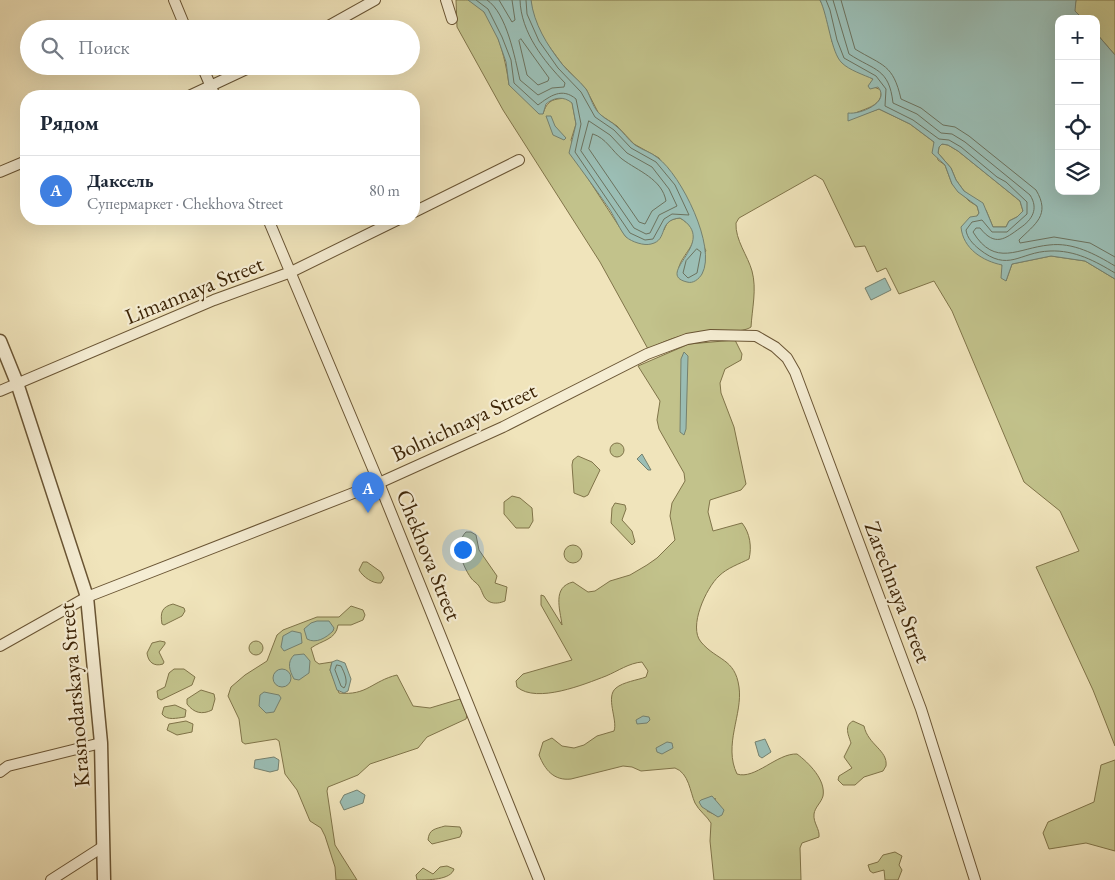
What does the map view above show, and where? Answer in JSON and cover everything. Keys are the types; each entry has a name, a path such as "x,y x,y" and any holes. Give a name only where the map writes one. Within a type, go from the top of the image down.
{"street":[{"path":"174,0 182,20"},
{"path":"339,20 375,0"},
{"path":"446,0 452,19"},
{"path":"206,75 212,90"},
{"path":"216,90 239,75"},
{"path":"420,209 519,160"},
{"path":"0,172 20,164"},
{"name":"Chekhova Street","path":"271,225 379,483 539,880"},
{"name":"Limannaya Street","path":"0,391 214,300 291,272 387,225"},
{"name":"Bolnichnaya Street","path":"0,646 87,597 379,483 503,427 673,344 711,334 756,336"},
{"name":"Zarechnaya Street","path":"756,336 775,347 787,358 795,372 922,709 975,880"},
{"name":"Krasnodarskaya Street","path":"0,341 17,383 87,597 101,743 104,880"},
{"path":"0,772 8,766 101,743"},
{"path":"51,880 104,846"}],"green space":[{"path":"456,0 468,0 477,5 492,25 502,50 509,85 543,114 546,106 551,101 567,98 572,102 576,124 571,140 587,177 626,237 664,230 666,224 677,218 680,218 690,226 694,234 693,241 678,271 680,279 706,251 659,158 634,144 617,126 599,114 586,89 562,64 543,38 532,13 531,0 820,0 826,11 832,42 873,80 874,87 881,90 879,100 873,106 853,114 858,116 879,109 910,124 934,142 938,160 945,165 952,184 969,201 977,206 979,213 977,216 1002,265 1006,281 1012,264 1051,256 1085,261 1115,279 1115,746 1093,690 1036,567 1079,551 1060,511 1024,482 952,311 934,281 899,294 886,268 877,272 865,246 855,247 823,180 815,175 739,218 736,223 738,236 750,265 753,278 754,292 751,327 739,331 681,336 648,349 600,262 503,110 457,27"},
{"path":"1076,0 1115,0 1115,55 1100,38 1100,15 1078,15 1074,11"},
{"path":"942,144 958,151 1020,201 1023,211 1009,221 1006,227 993,227 986,210 964,191 956,180 951,168 938,153 939,147"},
{"path":"735,340 742,354 741,360 725,369 720,383 721,393 734,427 746,484 741,490 710,500 708,512 713,531 742,523 749,536 750,545 749,559 722,573 709,589 700,608 696,627 701,642 734,670 737,678 739,697 732,752 737,774 751,773 789,755 797,754 816,772 822,784 823,796 814,814 819,837 802,843 800,848 801,880 714,880 710,841 711,823 695,803 686,778 680,770 675,768 641,771 623,766 565,779 555,776 547,770 539,755 543,742 552,738 562,746 574,748 584,745 597,736 614,731 613,692 623,684 646,677 648,671 642,662 561,691 536,694 526,692 517,687 516,681 523,674 572,660 541,605 541,595 544,596 562,625 559,599 562,589 566,585 573,582 588,592 595,591 610,581 630,575 647,565 675,540 670,516 672,503 685,481 684,473 659,429 657,420 660,401 638,366 689,344","holes":["715,798 718,816 707,811"]},
{"path":"614,443 620,443 624,450 620,457 614,457 610,453 610,447"},
{"path":"578,456 592,462 600,470 588,495 584,497 574,493 572,465 573,460"},
{"path":"512,496 520,498 532,508 533,521 529,528 516,528 504,514 504,502"},
{"path":"615,503 625,505 626,509 622,520 632,531 635,542 632,545 611,523 612,508"},
{"path":"466,532 476,535 479,550 497,576 495,583 507,587 505,601 492,603 488,601 468,573 462,561 460,548 460,542"},
{"path":"569,545 577,545 582,550 580,561 569,563 564,558 564,550"},
{"path":"363,562 367,562 381,572 384,578 381,583 372,581 361,573 359,570"},
{"path":"173,604 184,608 185,611 182,616 164,625 161,620 162,613 166,607"},
{"path":"351,606 363,610 365,615 363,620 351,625 338,625 337,630 331,637 311,648 315,661 319,664 332,662 330,670 339,693 363,690 397,675 413,706 430,708 460,699 467,715 466,719 427,737 418,748 370,764 358,775 328,787 335,845 357,880 336,880 335,867 325,836 321,828 310,821 297,790 285,774 279,741 276,739 245,744 242,742 239,719 228,696 231,687 245,675 267,661 277,635 283,630 317,617 339,617"},
{"path":"256,641 261,643 263,648 261,653 256,655 251,653 249,648 251,643"},
{"path":"165,642 159,652 164,662 157,665 150,661 147,653 152,643"},
{"path":"174,669 184,669 195,677 192,685 161,700 158,698 157,691 165,687 169,673"},
{"path":"201,690 214,694 215,699 212,710 198,712 187,704 187,699"},
{"path":"175,705 186,710 185,717 169,718 162,714 164,707"},
{"path":"186,721 193,724 192,732 177,735 167,730 169,724"},
{"path":"853,721 864,726 869,738 884,756 886,766 883,771 864,777 855,785 843,785 838,780 839,776 852,768 844,757 851,743 848,725"},
{"path":"1115,760 1115,851 1086,843 1049,849 1043,833 1048,822 1094,802 1101,765"},
{"path":"445,826 460,827 462,832 460,837 432,844 428,840 430,834 433,830"},
{"path":"895,852 902,856 899,865 902,870 898,880 885,880 884,870 873,873 870,871 868,865 878,862 883,855"},
{"path":"447,866 454,869 452,873 444,877 417,880 416,875 423,868 433,874 440,867"}],"water":[{"path":"468,0 531,0 538,26 546,42 556,57 586,89 598,112 619,128 635,145 658,158 677,180 686,195 701,230 705,247 705,262 702,274 698,279 694,282 687,282 679,278 677,272 691,247 693,237 690,227 680,218 668,222 660,239 651,244 638,243 626,237 610,210 569,153 576,124 572,103 562,98 556,99 546,104 543,114 539,114 509,85 506,62 498,39 484,12"},
{"path":"820,0 1076,0 1075,11 1079,15 1055,15 1055,195 1100,195 1100,38 1115,55 1115,279 1085,261 1051,256 1012,264 1006,281 1001,278 1002,265 981,257 966,242 961,227 970,217 977,216 979,213 977,206 958,192 952,184 945,165 932,153 934,142 910,124 879,109 848,121 848,113 866,110 877,102 881,93 878,87 870,89 868,86 873,79 842,63 832,43","holes":["942,144 958,151 1020,201 1023,211 1009,221 1006,227 993,227 983,203 964,191 956,180 951,168 938,153 939,147"]},
{"path":"546,116 551,116 555,126 566,138 564,140 553,135"},
{"path":"885,278 891,290 871,300 865,288"},
{"path":"684,352 688,356 686,429 684,435 680,432 681,359"},
{"path":"642,454 651,470 648,470 637,459"},
{"path":"317,621 329,621 334,628 333,631 321,640 307,639 304,629"},
{"path":"292,631 301,633 302,643 284,651 281,647 283,636"},
{"path":"304,654 310,661 309,673 299,680 294,679 290,669 290,660 294,655"},
{"path":"337,660 345,663 351,679 348,691 344,693 337,690 330,670 332,662"},
{"path":"282,669 288,672 291,678 288,684 282,687 276,684 273,678 276,672"},
{"path":"264,692 279,695 281,698 274,712 266,713 259,706 260,695"},
{"path":"643,716 649,717 650,720 647,723 637,724 636,720"},
{"path":"765,739 771,752 762,758 759,756 755,742"},
{"path":"667,742 672,743 673,748 662,754 657,752 656,748"},
{"path":"274,757 279,760 278,770 270,772 254,768 255,760"},
{"path":"357,790 365,795 363,803 344,810 340,802 344,795"},
{"path":"712,796 724,810 722,815 718,817 702,807 699,802"}],"place":[{"name":"Даксель","path":"368,513"}]}
